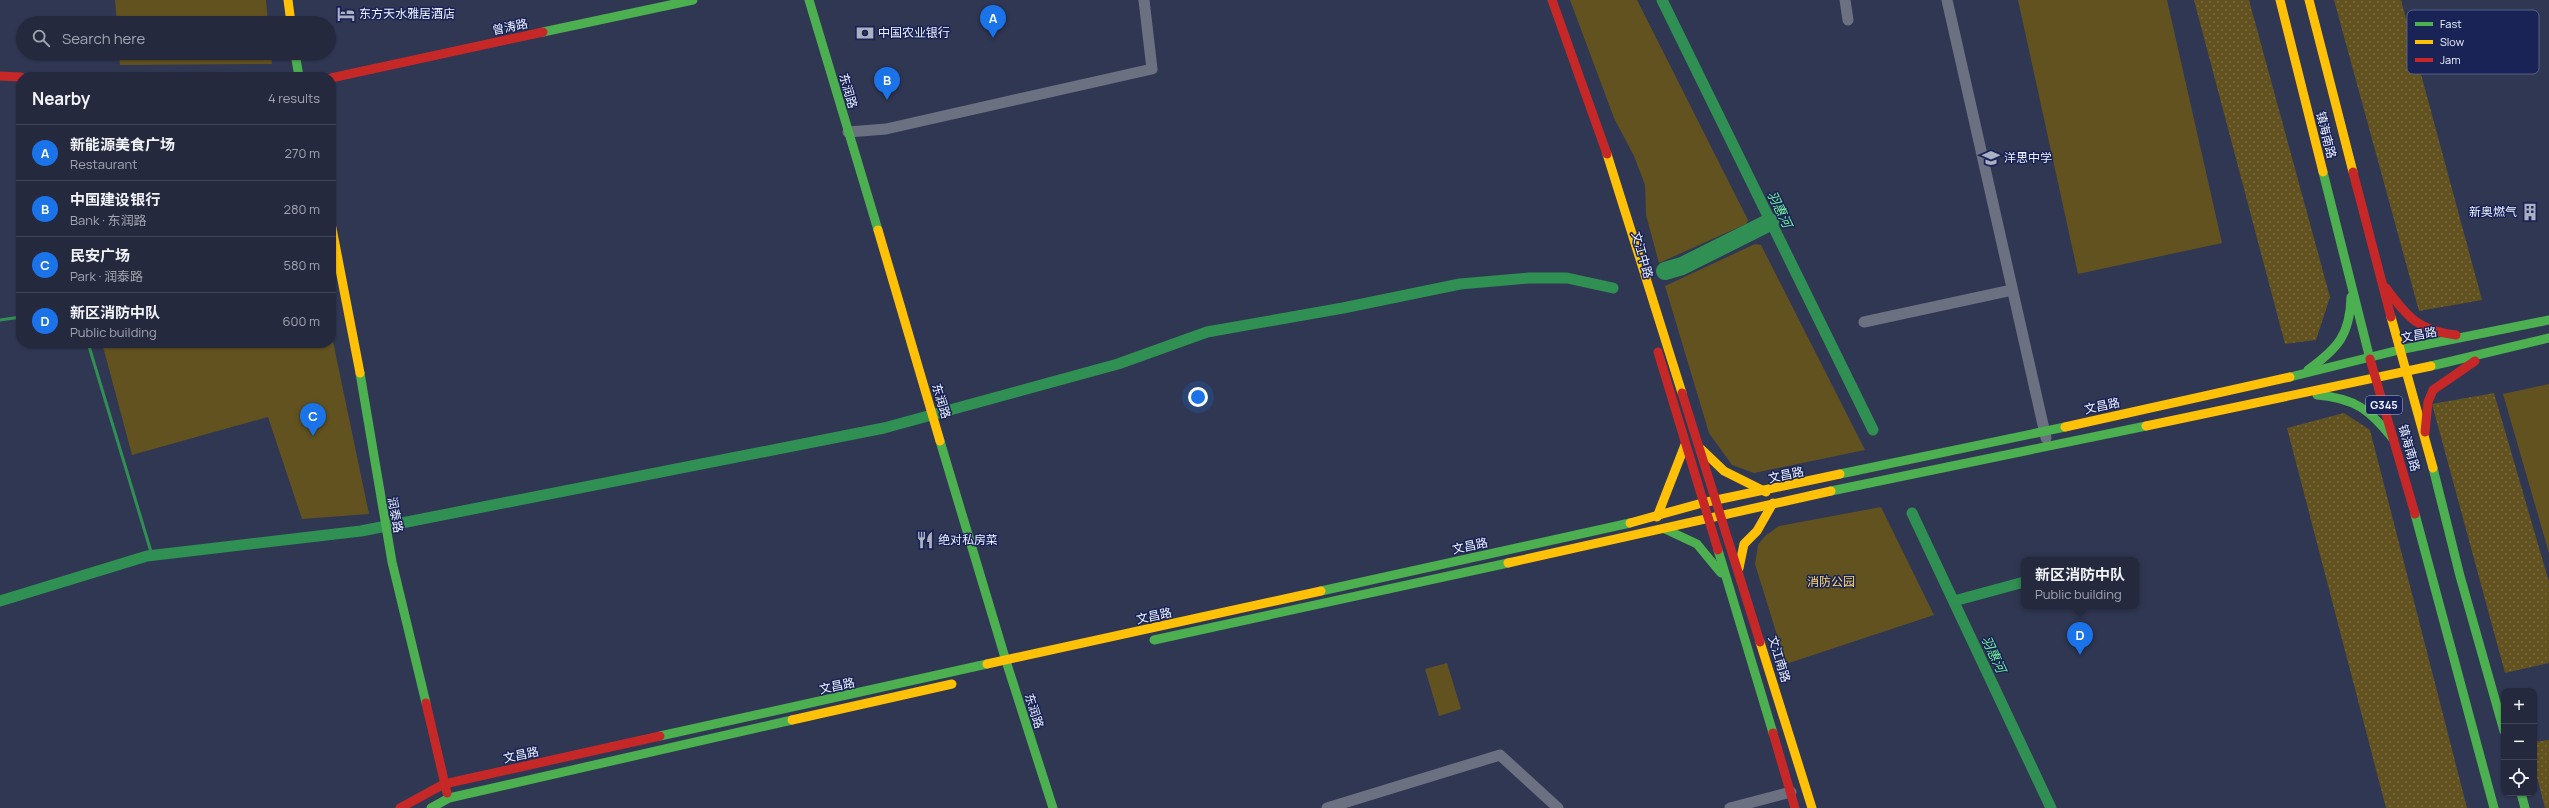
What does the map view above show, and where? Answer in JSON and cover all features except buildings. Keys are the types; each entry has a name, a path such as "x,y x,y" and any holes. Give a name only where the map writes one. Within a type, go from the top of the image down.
{"main road":[{"path":"288,0 290,16"},
{"name":"曾涛路","path":"336,77 693,0"},
{"name":"东润路","path":"809,0 1009,671 1053,808"},
{"name":"文江中路","path":"1544,0 1612,194 1645,308"},
{"name":"文江中路","path":"1552,0 1613,172 1699,448 1722,516"},
{"name":"镇海南路","path":"2280,0 2370,358 2396,443 2494,808"},
{"name":"镇海南路","path":"2308,0 2399,350 2425,436 2460,576 2502,724"},
{"path":"296,60 298,72"},
{"path":"0,76 16,77"},
{"name":"润泰路","path":"336,246 353,326 381,506 392,562 444,784 451,808"},
{"path":"2303,374 2325,358 2345,338 2351,306 2350,275"},
{"path":"2381,280 2404,314 2418,326 2448,335 2473,336"},
{"name":"文昌路","path":"400,808 444,784 1657,517 1702,503 1766,492 2303,374 2399,350 2549,320"},
{"name":"文昌路","path":"1142,642 1708,520 1773,503 2048,447 2290,394 2405,372 2549,338"},
{"path":"1656,346 1795,808"},
{"path":"2425,436 2428,402 2433,390 2462,368 2490,352"},
{"path":"2290,394 2333,395 2356,401 2372,413 2396,443"},
{"path":"1657,517 1667,489 1676,474 1685,445"},
{"path":"1699,448 1724,471 1766,492"},
{"path":"1738,570 1744,544 1757,530 1773,503"},
{"name":"文江南路","path":"1722,516 1812,808"},
{"path":"1665,529 1697,544 1726,579"},
{"name":"文昌路","path":"431,808 449,798 962,682"},
{"path":"2522,796 2525,808"}],"street":[{"path":"848,132 886,129 1152,69 1144,0"},
{"path":"1845,0 1848,20"},
{"path":"1947,0 2043,432 2048,447"},
{"path":"1864,322 2012,290"},
{"path":"1327,808 1500,755 1558,808"},
{"path":"1730,808 1791,792"}],"green space":[{"path":"115,0 266,0 267,16 116,16"},
{"path":"1570,0 1637,0 1748,220 1746,224 1659,263 1646,215 1645,185 1634,156 1614,118"},
{"path":"2018,0 2167,0 2222,243 2078,274"},
{"path":"2194,0 2249,0 2330,297 2316,340 2285,344"},
{"path":"2334,0 2401,0 2407,22 2407,74 2421,74 2482,300 2419,311"},
{"path":"120,60 272,60 272,64 120,65"},
{"path":"1755,244 1761,245 1865,450 1754,473 1732,465 1709,433 1665,286"},
{"path":"103,348 334,348 369,514 302,519 268,417 132,455"},
{"path":"2549,384 2549,553 2503,394"},
{"path":"2494,393 2549,582 2549,663 2505,673 2432,404"},
{"path":"2344,413 2370,430 2467,808 2386,808 2287,428"},
{"name":"消防公园","path":"1881,507 1934,615 1786,664 1755,564 1758,545 1765,536 1779,526"},
{"path":"1447,663 1461,709 1439,716 1425,669"},
{"path":"2549,740 2549,808 2545,808 2537,777 2537,742"}],"waterway":[{"name":"羽惠河","path":"1662,0 1873,430"},
{"path":"1665,271 1682,266 1770,222"},
{"path":"0,601 147,556 361,531 884,428 1118,364 1207,332 1343,308 1460,284 1529,278 1567,278 1613,288"},
{"path":"0,320 16,318"},
{"path":"90,348 152,555"},
{"name":"羽惠河","path":"1912,513 2051,808"},
{"path":"1954,601 2021,583"}],"traffic: fast":[{"path":"543,32 693,0"},
{"path":"809,0 878,230"},
{"path":"296,60 298,72"},
{"path":"2323,172 2370,359"},
{"path":"2308,370 2327,355 2340,340 2348,321 2351,297"},
{"path":"2290,377 2399,350 2549,320"},
{"path":"2431,366 2549,338"},
{"path":"360,373 392,562 426,703"},
{"path":"2317,395 2342,399 2361,407 2377,420 2393,439"},
{"path":"1831,491 2146,426"},
{"path":"1840,474 2065,427"},
{"path":"940,441 1006,661 1053,808"},
{"path":"2433,468 2460,576 2502,724"},
{"path":"2415,514 2494,808"},
{"path":"1321,591 1630,523"},
{"path":"1665,529 1697,544 1721,573"},
{"path":"1718,550 1773,733"},
{"path":"1154,640 1508,563"},
{"path":"660,736 987,664"},
{"path":"431,808 449,798 792,720"},
{"path":"2522,796 2525,808"}],"traffic: slow":[{"path":"288,0 290,16"},
{"path":"2280,0 2323,172"},
{"path":"2309,0 2353,172"},
{"path":"1607,154 1682,393"},
{"path":"878,230 940,441"},
{"path":"336,249 360,373"},
{"path":"2391,317 2433,468"},
{"path":"2146,426 2431,366"},
{"path":"2065,427 2290,377"},
{"path":"1657,517 1685,445"},
{"path":"1701,449 1724,471 1766,492"},
{"path":"1630,523 1702,503 1840,474"},
{"path":"1508,563 1831,491"},
{"path":"1739,568 1744,544 1757,531 1773,503"},
{"path":"987,664 1321,591"},
{"path":"1760,642 1812,808"},
{"path":"792,720 952,684"}],"traffic: jam":[{"path":"1552,0 1607,154"},
{"path":"336,77 543,32"},
{"path":"0,76 16,77"},
{"path":"2353,172 2391,317"},
{"path":"2386,288 2408,315 2415,321 2432,330 2456,335"},
{"path":"1658,352 1718,550"},
{"path":"2370,359 2415,514"},
{"path":"2425,432 2428,402 2433,390 2475,361"},
{"path":"1682,393 1760,642"},
{"path":"426,703 447,793"},
{"path":"1773,733 1795,808"},
{"path":"400,808 444,784 660,736"}],"place":[{"name":"东方天水雅居酒店","path":"346,14"},
{"name":"中国农业银行","path":"865,33"},
{"name":"新能源美食广场","path":"993,38"},
{"name":"中国建设银行","path":"887,100"},
{"name":"洋思中学","path":"1991,158"},
{"name":"新奥燃气","path":"2530,212"},
{"name":"民安广场","path":"313,436"},
{"name":"绝对私房菜","path":"925,540"},
{"name":"新区消防中队","path":"2080,655"}]}
